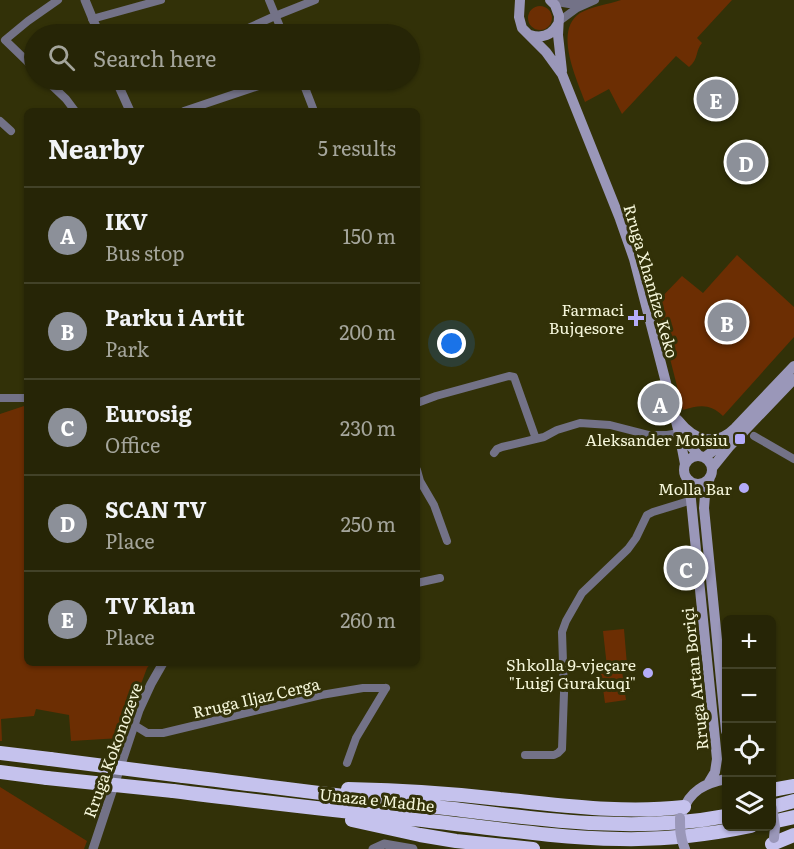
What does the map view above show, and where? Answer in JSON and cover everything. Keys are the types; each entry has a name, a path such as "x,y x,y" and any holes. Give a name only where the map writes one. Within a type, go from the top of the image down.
{"highway":[{"path":"0,753 564,821 669,823 722,816"},
{"name":"Unaza e Madhe","path":"0,772 573,836 621,839 681,837 729,831"},
{"path":"776,789 794,786"},
{"path":"274,787 431,793 625,810 684,807"},
{"path":"776,806 794,801"},
{"path":"301,807 420,835 533,849"},
{"path":"776,821 794,817"},
{"path":"772,843 794,835"}],"main road":[{"path":"520,5 522,6 528,0"},
{"name":"Rruga Xhanfize Keko","path":"550,0 558,10 562,74"},
{"name":"Rruga Xhanfize Keko","path":"520,5 519,22 525,32 546,51 562,74 629,243 685,464"},
{"path":"530,35 547,36 556,29 558,23"},
{"path":"794,366 713,451 688,459 685,464 685,476 694,483 704,483 729,447 794,379"},
{"path":"674,414 689,432 702,438 713,440 728,434"},
{"path":"679,433 708,460 711,472"},
{"name":"Rruga Artan Boriçi","path":"711,472 704,501 725,723"},
{"name":"Rruga Artan Boriçi","path":"689,480 717,759 715,772 709,782"},
{"path":"685,849 680,829 680,818 684,807 695,792 709,782 722,780"}],"street":[{"path":"24,24 58,0"},
{"path":"85,0 95,24"},
{"path":"93,19 161,0"},
{"path":"269,0 279,24"},
{"path":"257,24 315,0"},
{"path":"550,0 569,4 595,0"},
{"path":"558,23 586,3"},
{"path":"24,24 5,40 24,58"},
{"path":"57,90 73,108"},
{"path":"121,90 129,108"},
{"path":"193,108 246,90"},
{"path":"306,90 313,108"},
{"path":"0,121 11,131"},
{"path":"420,402 509,376 514,377 536,439"},
{"path":"0,398 24,398"},
{"path":"494,453 502,447 543,437 580,423 610,425 649,435 679,433"},
{"path":"754,436 794,459"},
{"path":"420,481 434,505 447,541"},
{"path":"525,754 554,755 562,749 564,693 562,632 582,593 628,549 647,515 692,500"},
{"path":"420,582 440,578"},
{"name":"Rruga Kokonozeve","path":"93,849 134,725 146,694 161,666"},
{"name":"Rruga Iljaz Cerga","path":"134,725 147,733 163,733 321,695 363,688 386,688 356,738 347,763"},
{"path":"373,849 384,844 413,849"}],"shaded area":[{"path":"621,0 732,0 697,38 702,43 692,64 689,67 676,56 622,114 609,89 585,102 569,56 568,43 568,31 572,21 580,13"},
{"path":"540,6 548,10 552,18 548,26 540,30 532,26 528,18 532,10"},
{"path":"737,255 794,307 794,337 723,416 714,409 704,406 683,410 656,303 682,276 703,293"},
{"path":"24,406 24,666 149,666 121,738 71,741 69,715 36,709 34,716 1,719 2,741 0,741 0,414"},
{"path":"624,629 627,665 607,667 603,631"},
{"path":"622,671 626,700 605,703 601,674"},
{"path":"0,787 87,841 84,849 0,849"}],"place":[{"name":"TV Klan","path":"716,99"},
{"name":"SCAN TV","path":"746,162"},
{"name":"Farmaci Bujqesore","path":"636,318"},
{"name":"Parku i Artit","path":"727,322"},
{"name":"IKV","path":"660,403"},
{"name":"Aleksander Moisiu","path":"740,439"},
{"name":"Molla Bar","path":"744,488"},
{"name":"Eurosig","path":"686,568"},
{"name":"Shkolla 9-vjeçare \"Luigj Gurakuqi\"","path":"648,673"}]}
